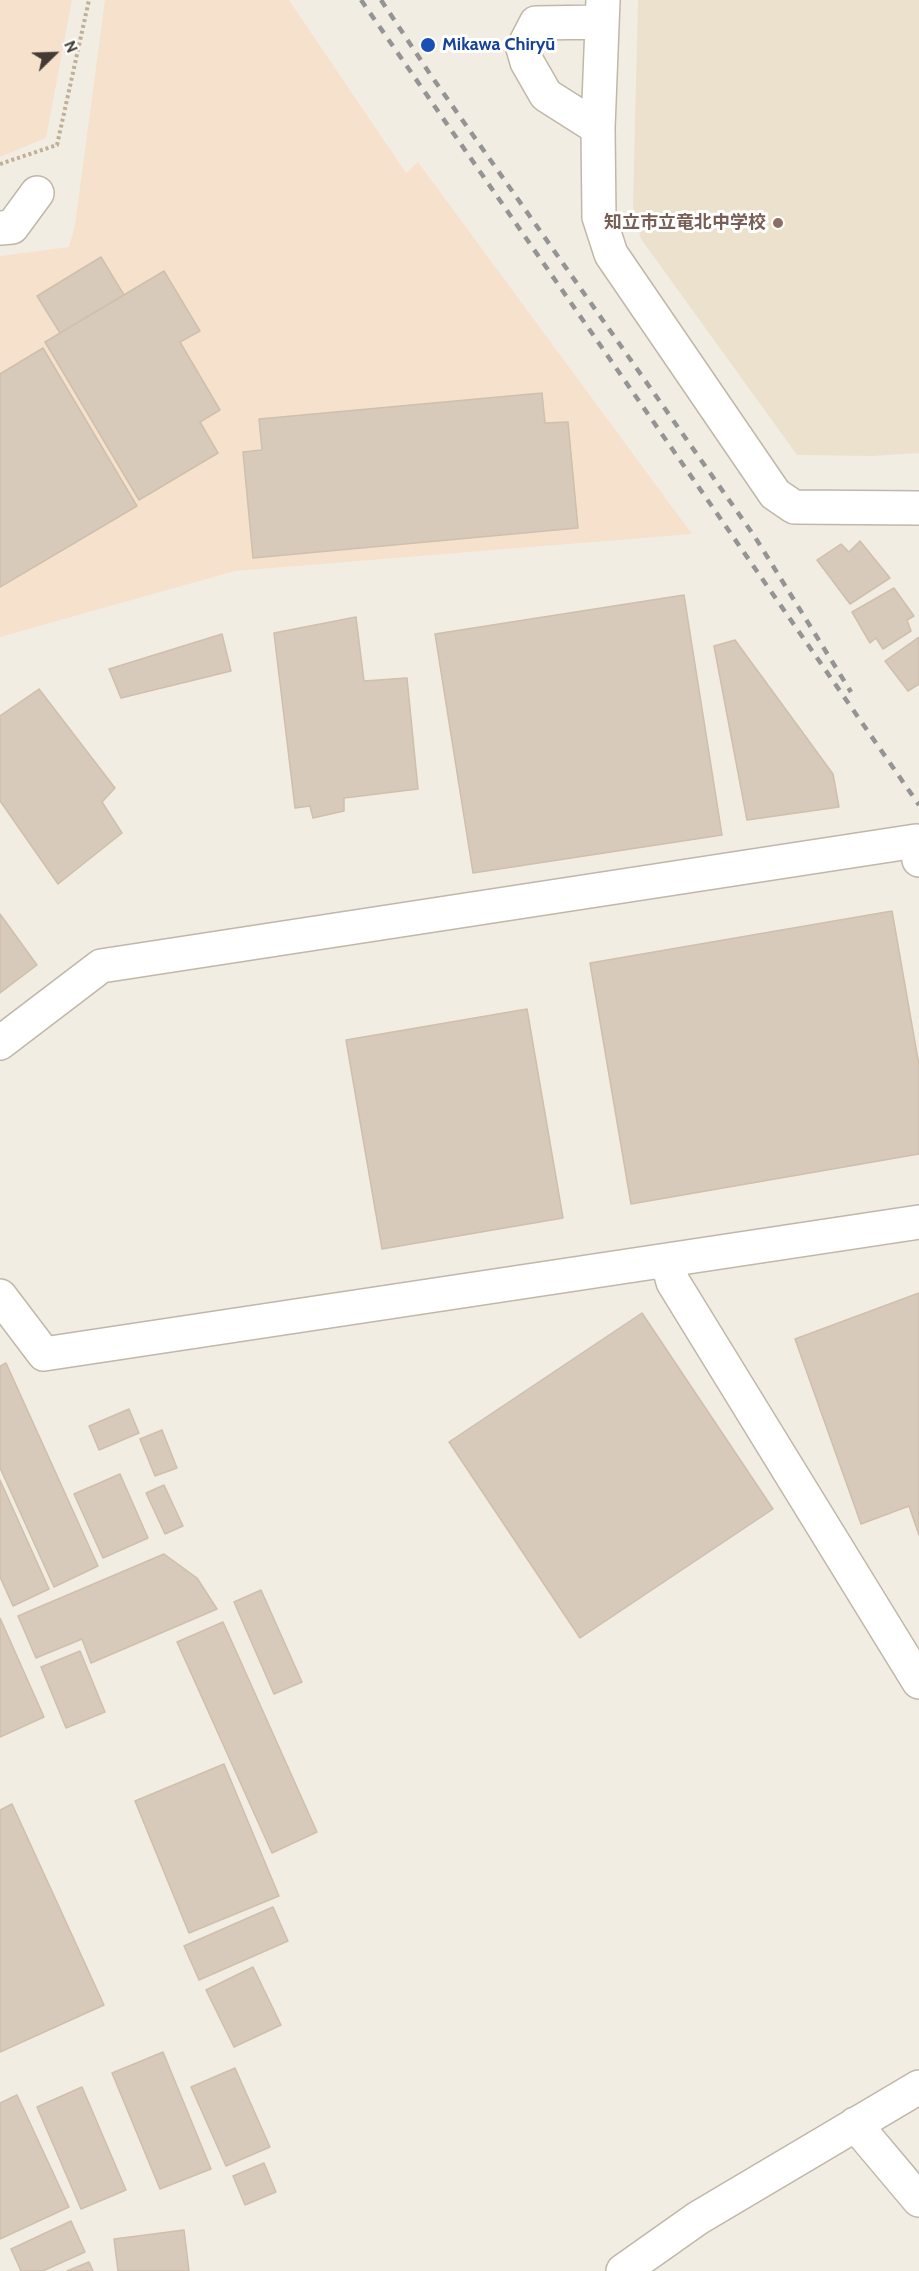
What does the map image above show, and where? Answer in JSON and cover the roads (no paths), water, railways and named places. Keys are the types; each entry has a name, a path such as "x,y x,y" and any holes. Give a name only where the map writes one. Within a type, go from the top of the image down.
{"street":[{"path":"598,128 546,95 526,62 522,48 536,23 602,11 598,128 599,217 611,254 776,494 794,507 919,508"},
{"path":"0,228 12,227 37,193"},
{"path":"0,1043 101,966 916,841 919,860"},
{"path":"0,1296 44,1354 919,1222"},
{"path":"667,1260 673,1282 919,1682"},
{"path":"623,2271 698,2218 919,2086"},
{"path":"855,2124 919,2200"}],"railway":[{"path":"361,0 919,805"},
{"path":"381,0 430,74 755,537 851,692"}],"place":[{"name":"Mikawa Chiryū","path":"428,45"},
{"name":"知立市立竜北中学校","path":"778,223"}]}
